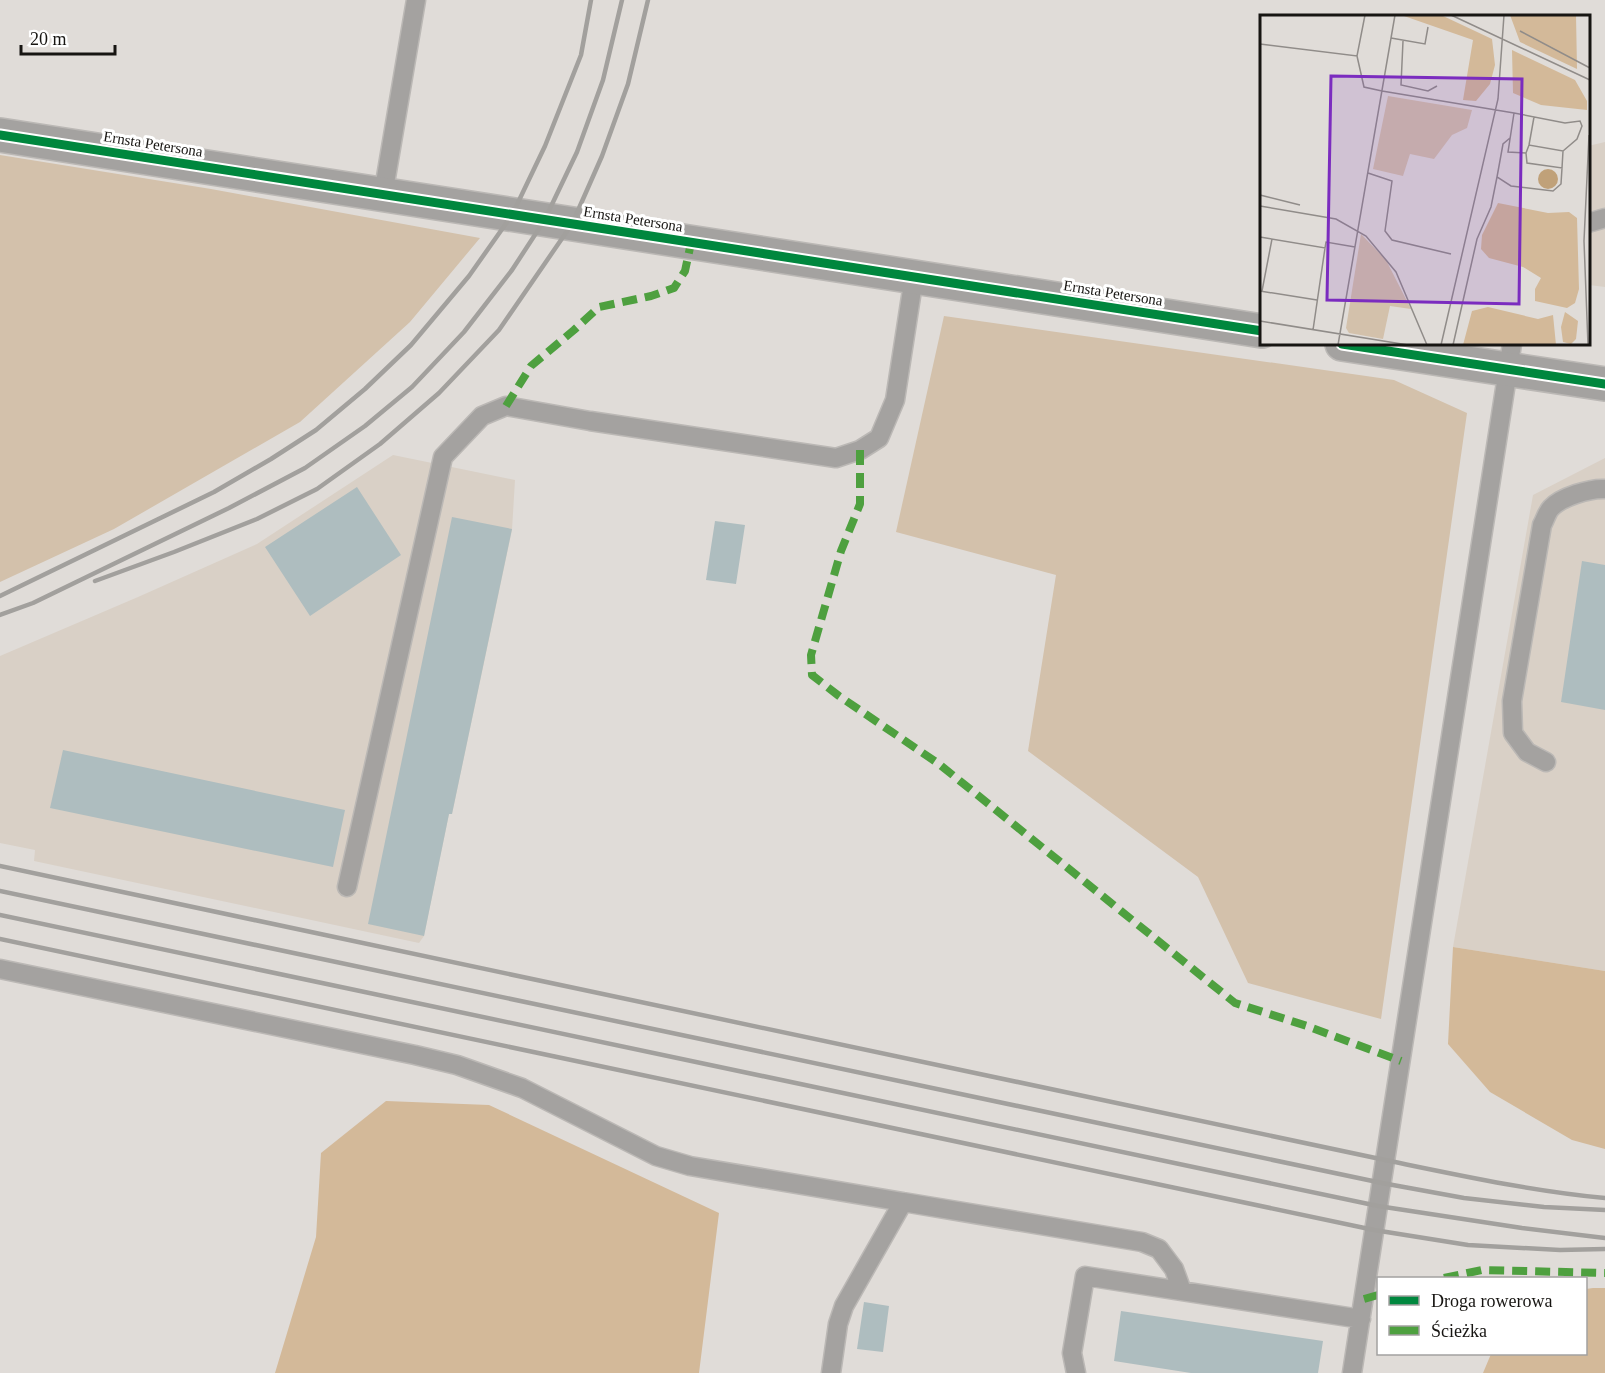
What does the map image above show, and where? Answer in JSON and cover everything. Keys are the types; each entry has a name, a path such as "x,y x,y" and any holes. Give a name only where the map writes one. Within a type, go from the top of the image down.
{"street":[{"name":"Ernsta Petersona","path":"0,135 1260,331"},
{"path":"1356,345 1510,356 1605,384"}],"lane":[{"path":"383,195 416,0"},
{"path":"1590,222 1605,218"},
{"path":"347,887 443,457 482,416 506,406 836,458 860,450 879,438 895,400 914,277"},
{"path":"1352,1373 1510,356"},
{"path":"1545,762 1527,752 1514,733 1512,701 1542,525 1551,508 1567,497 1598,488 1605,489"},
{"path":"0,969 415,1054 457,1065 522,1088 656,1156 690,1166 1142,1242 1159,1249 1174,1269 1182,1291"},
{"path":"831,1373 838,1324 844,1306 903,1202"},
{"path":"1076,1373 1072,1353 1085,1276 1361,1319"}],"shaded area":[{"path":"1605,142 1605,287 1590,285 1590,146"},
{"path":"0,155 211,189 480,238 410,322 300,422 114,529 0,582"},
{"path":"944,316 1394,380 1467,413 1381,1019 1248,983 1198,877 1028,751 1056,575 896,532"},
{"path":"393,455 515,480 512,530 452,814 449,814 424,936 419,943 34,861 35,850 0,843 0,656 257,544"},
{"path":"1605,458 1605,971 1453,947 1533,495"},
{"path":"1453,947 1605,971 1605,1149 1572,1140 1490,1092 1448,1044"},
{"path":"386,1101 489,1105 719,1213 699,1373 275,1373 316,1237 321,1153"},
{"path":"1605,1288 1605,1373 1483,1373 1491,1355 1587,1355 1587,1289"}],"building":[{"path":"357,487 401,555 310,616 265,547"},
{"path":"452,517 512,529 424,936 368,924"},
{"path":"715,521 745,525 736,584 706,580"},
{"path":"1582,561 1605,565 1605,710 1561,702"},
{"path":"63,750 345,810 333,867 50,808"},
{"path":"864,1302 889,1306 883,1352 857,1349"},
{"path":"1121,1311 1323,1341 1318,1373 1191,1373 1114,1361"}],"railway":[{"path":"0,596 214,492 271,459 316,430 365,389 411,345 469,276 512,215 545,146 581,55 591,0"},
{"path":"0,615 33,603 229,508 305,468 365,426 412,387 464,332 512,270 544,221 577,152 603,80 622,0"},
{"path":"95,581 257,519 317,489 380,444 439,393 499,330 572,224 602,156 628,84 648,0"},
{"path":"0,866 1467,1177 1605,1198"},
{"path":"0,891 1382,1183 1464,1198 1544,1207 1605,1210"},
{"path":"0,915 1378,1206 1605,1238"},
{"path":"0,939 1374,1230 1468,1245 1560,1250 1605,1249"}],"marked path":[{"path":"506,406 531,366 599,307 651,296 674,288 685,271 691,243"},
{"path":"860,450 860,504 841,551 811,655 812,675 939,764 1235,1003 1307,1026 1401,1061"},
{"path":"1449,1277 1482,1270 1605,1273"},
{"path":"1364,1299 1377,1295"}],"cycle path":[{"path":"0,135 1260,331"},
{"path":"1349,345 1605,384"}]}
